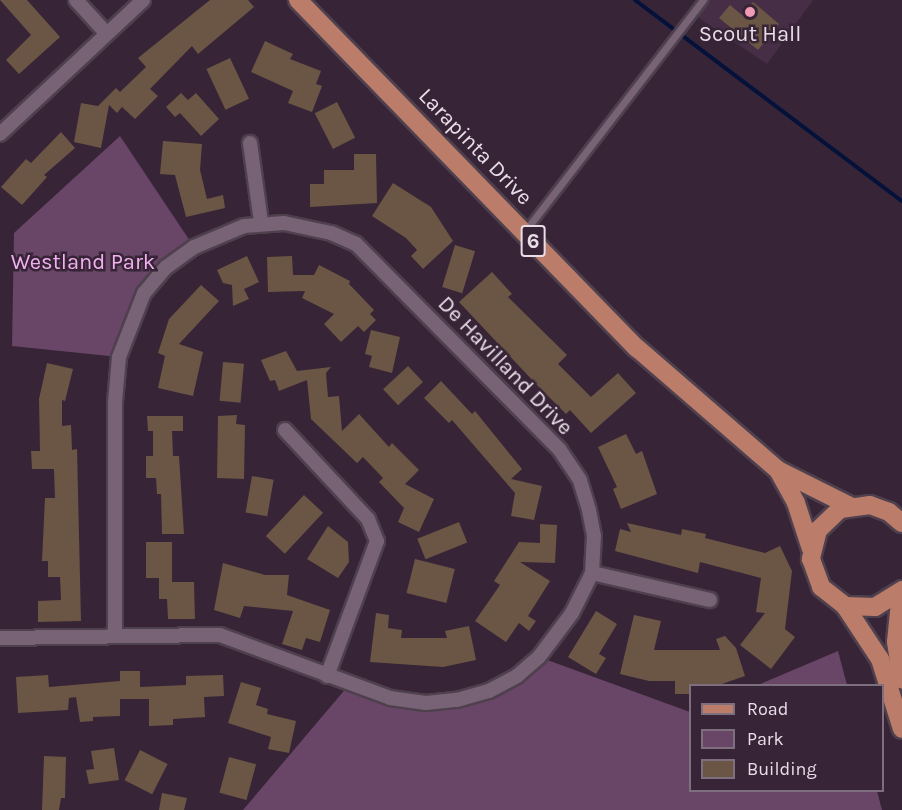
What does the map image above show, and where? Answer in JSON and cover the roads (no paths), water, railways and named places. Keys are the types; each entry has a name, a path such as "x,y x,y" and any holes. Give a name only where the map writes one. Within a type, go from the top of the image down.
{"main road":[{"name":"Larapinta Drive","path":"298,0 637,348 778,470 850,506"},
{"name":"Larapinta Drive","path":"778,470 796,503 811,549"},
{"name":"6","path":"850,506 870,505 900,520"},
{"path":"811,549 824,521 850,506"},
{"name":"6","path":"811,549 812,569 820,587 844,606 880,659 902,729"},
{"path":"844,606 875,607 901,591"},
{"path":"901,591 896,642 902,680"}],"street":[{"path":"76,0 106,33"},
{"path":"0,134 144,0"},
{"path":"250,143 261,222"},
{"name":"De Havilland Drive","path":"0,638 220,635 390,698 426,703 489,691 517,676 538,657 572,613 592,573 594,536 580,480 560,450 356,244 331,233 261,222 194,247 166,267 144,293 134,313 119,357 116,402 115,636"},
{"path":"285,430 368,519 377,541 327,676"},
{"path":"592,573 710,600"}],"lane":[{"path":"525,232 703,0"}],"waterway":[{"path":"635,0 902,201"}],"place":[{"name":"Scout Hall","path":"750,12"}],"park label":[{"name":"Westland Park","path":"83,263"}]}
